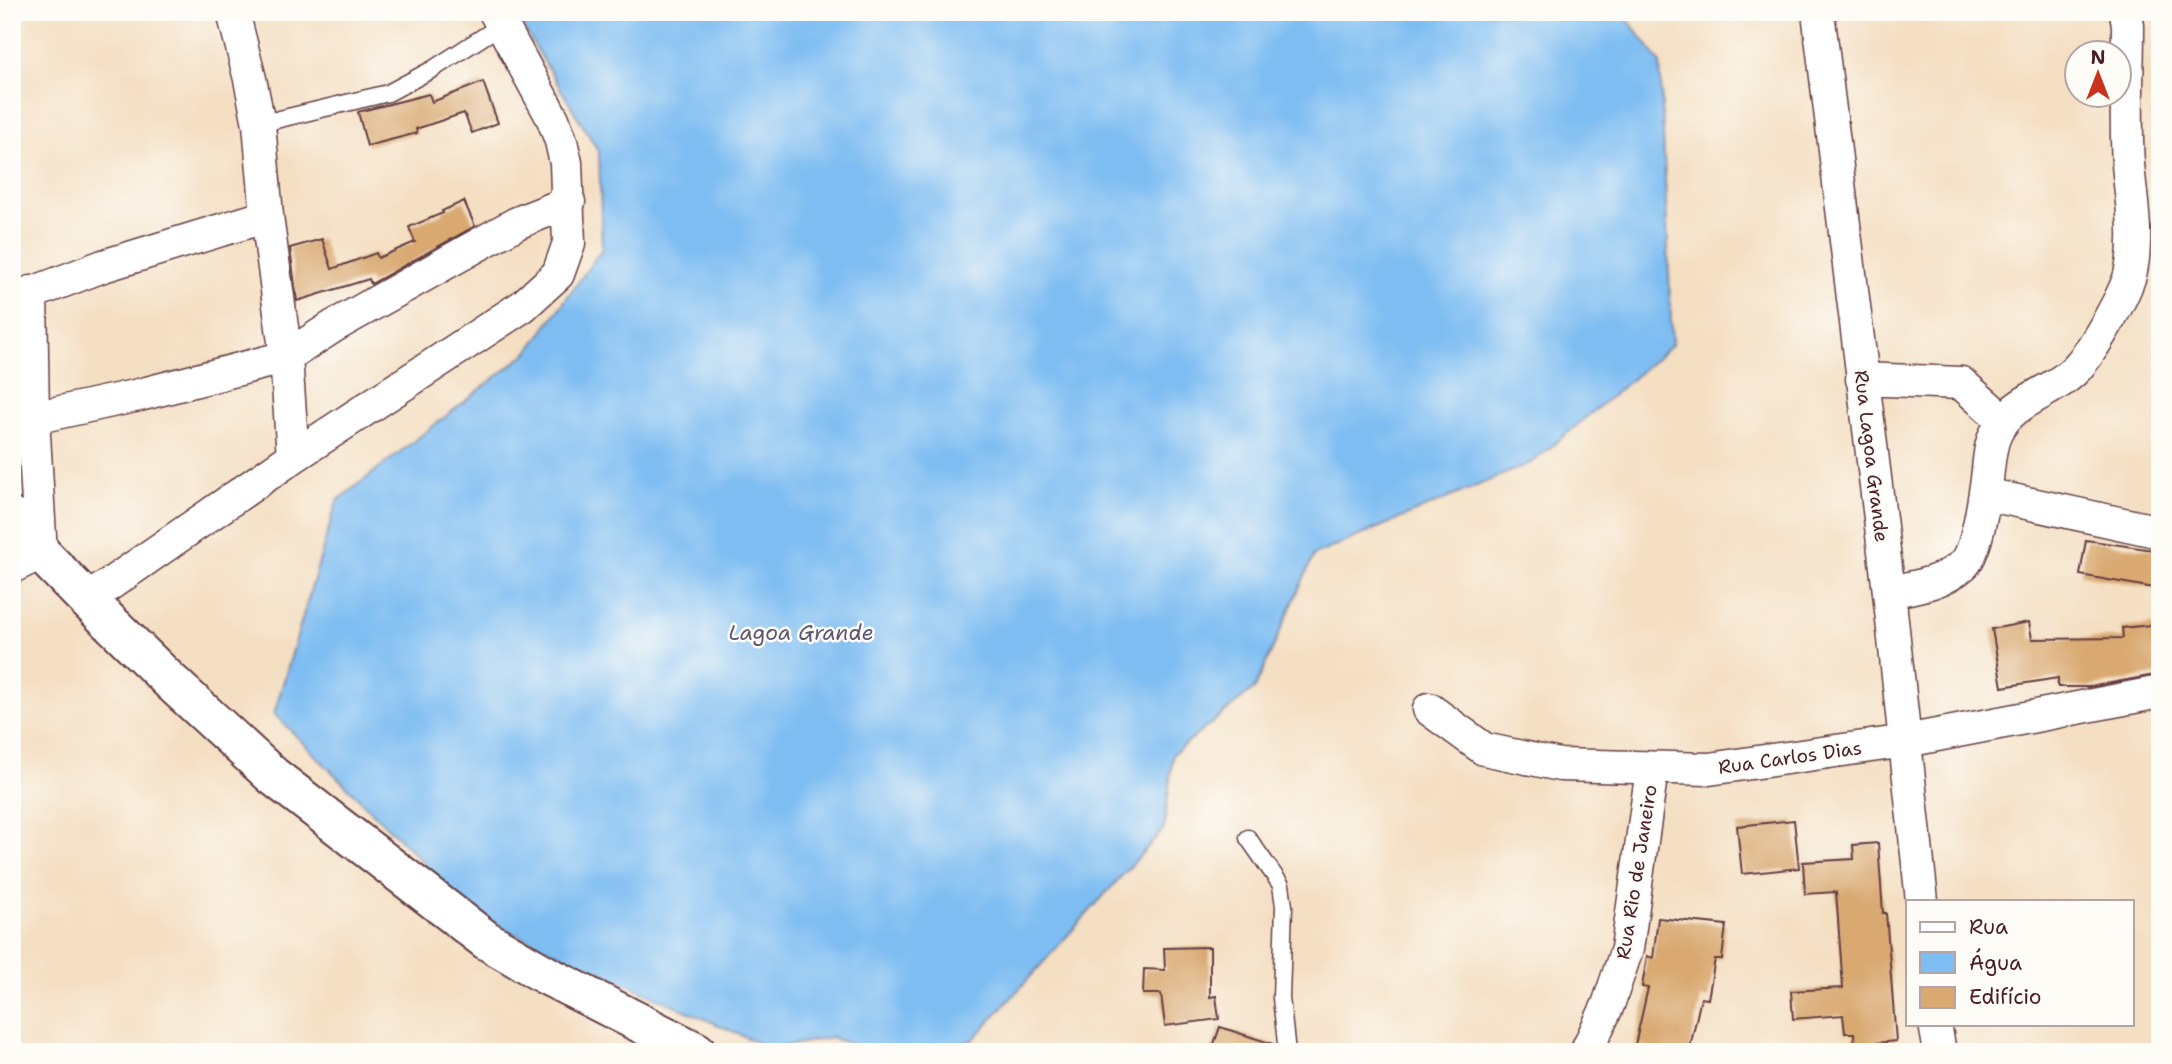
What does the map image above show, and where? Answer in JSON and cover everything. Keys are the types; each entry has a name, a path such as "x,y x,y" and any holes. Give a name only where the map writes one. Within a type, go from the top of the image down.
{"street":[{"path":"233,12 259,124 267,216 286,357 293,457"},
{"name":"Rua Lagoa Grande","path":"1818,12 1889,592 1922,900"},
{"path":"1889,592 1926,585 1966,564 1976,540 1992,442 2003,420 2016,407 2066,378 2081,364 2111,315 2129,277 2133,255 2133,227 2128,164 2126,12"},
{"path":"87,600 293,457 523,306 558,274 569,243 566,163 561,141 553,119 499,18"},
{"path":"33,418 139,395 286,357 334,326 517,223 569,202"},
{"path":"27,560 33,418 22,297 103,266 267,216"},
{"path":"1862,379 1961,383 2003,420"},
{"path":"1984,494 2160,532"},
{"path":"12,518 27,560 87,600 273,776 485,940 544,974 698,1052"},
{"name":"Rua Carlos Dias","path":"1429,709 1484,749 1560,765 1709,769 1906,741 2160,692"},
{"name":"Rua Rio de Janeiro","path":"1586,1052 1608,1004 1627,949 1652,769"},
{"path":"1935,1026 1940,1052"}],"lane":[{"path":"259,124 388,93 433,69 499,18"},
{"path":"1248,838 1281,885 1284,906 1280,998 1287,1052"}],"water":[{"name":"Lagoa Grande","path":"514,12 1622,12 1660,62 1672,345 1533,462 1314,555 1255,688 1173,754 1164,829 973,1040 937,1052 872,1052 831,1037 772,1049 479,918 274,714 337,501 528,352 602,249 599,152"}],"building":[{"path":"483,82 498,123 472,133 464,113 416,129 417,133 367,146 358,112 429,94 432,102"},
{"path":"464,201 475,226 371,284 369,279 297,301 290,248 322,239 332,269 376,253 378,258 415,242 409,227"},
{"path":"2086,540 2160,551 2160,589 2080,575"},
{"path":"2029,622 2032,639 2123,638 2122,628 2160,624 2160,674 2089,687 2058,687 2058,678 2002,687 1992,629"},
{"path":"1794,820 1799,868 1742,874 1737,826"},
{"path":"1878,843 1896,1041 1855,1045 1854,1033 1845,1033 1843,1015 1793,1019 1791,991 1843,988 1836,892 1805,894 1803,862 1854,859 1853,845"},
{"path":"1658,918 1726,925 1722,959 1715,959 1708,999 1701,998 1689,1052 1667,1052 1635,1045 1648,988 1642,987 1647,956 1653,958"},
{"path":"1210,947 1210,997 1216,996 1219,1019 1165,1026 1161,994 1143,994 1144,969 1165,970 1164,948"},
{"path":"1220,1027 1276,1045 1276,1052 1211,1052"}]}
